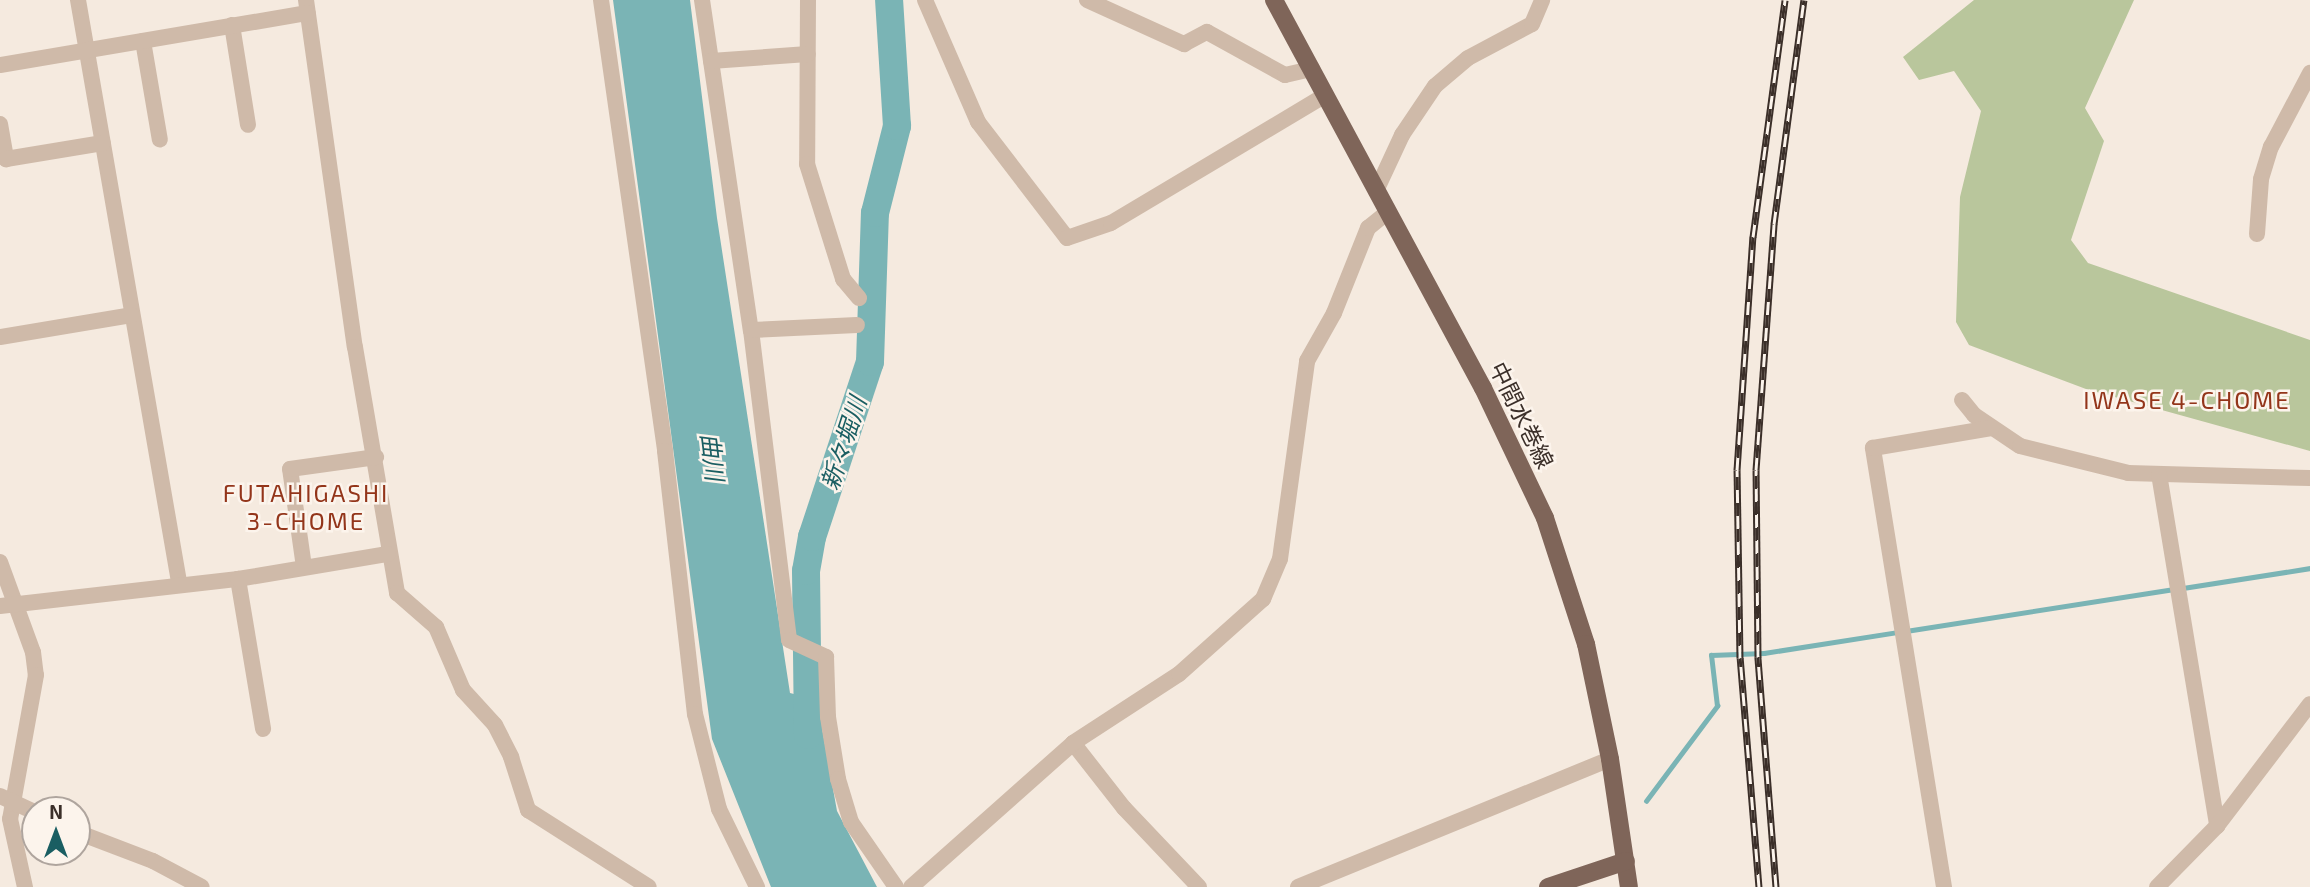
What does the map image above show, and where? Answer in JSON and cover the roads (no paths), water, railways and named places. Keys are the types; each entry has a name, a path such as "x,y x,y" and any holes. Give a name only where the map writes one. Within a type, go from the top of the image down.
{"main road":[{"name":"中間水巻線","path":"1274,0 1483,388 1545,518 1586,644 1610,758 1629,887"},
{"path":"1548,887 1626,861"}],"street":[{"path":"78,0 179,582"},
{"path":"601,0 665,451 695,715 719,809 757,887"},
{"path":"702,0 751,330 789,640 826,657 828,717 838,779 851,822 897,887"},
{"path":"808,0 807,164 843,279 859,298"},
{"path":"925,0 978,122 1067,238 1111,223 1326,95"},
{"path":"1087,0 1184,44 1206,32 1285,75 1312,69"},
{"path":"1376,191 1402,135 1434,86 1468,58 1532,24 1542,0"},
{"path":"0,65 232,25 307,7 355,347 376,457 388,554 397,593 436,627 463,690 495,725 511,757 528,810 649,887"},
{"path":"232,25 248,125"},
{"path":"143,41 160,140"},
{"path":"711,61 808,54"},
{"path":"2257,234 2261,179 2270,147 2310,74"},
{"path":"0,124 6,159 103,143"},
{"path":"911,887 1073,743 1179,674 1263,600 1284,538 1307,361 1334,313 1368,228 1388,212"},
{"path":"0,337 131,315"},
{"path":"751,330 857,325"},
{"path":"1962,400 1991,428 2020,446 2128,473 2310,478"},
{"path":"1944,887 1873,448 1991,428"},
{"path":"304,567 290,469 376,457"},
{"path":"2159,474 2217,826"},
{"path":"8,605 179,582 239,579 388,554"},
{"path":"0,562 8,605 36,675 7,799 25,887"},
{"path":"239,579 263,729"},
{"path":"2157,887 2217,826 2310,704"},
{"path":"1073,743 1124,808 1199,887"},
{"path":"1297,887 1610,758"},
{"path":"91,837 153,861 202,887"}],"water":[{"name":"曲川","path":"613,0 690,0 717,218 790,693 817,700 837,811 877,887 771,887 712,739"}],"waterway":[{"name":"新々堀川","path":"808,735 806,571 812,537 870,362 875,213 897,126 889,0"},
{"path":"2183,588 2310,568"},
{"path":"1906,631 2174,589"},
{"path":"1646,801 1717,706 1711,655 1764,653 1898,632"}],"railway":[{"path":"1759,887 1740,658 1737,470 1753,237 1785,0"},
{"path":"1776,887 1758,657 1756,470 1774,224 1804,0"}],"district":[{"name":"IWASE 4-CHOME","path":"2187,400"},
{"name":"FUTAHIGASHI 3-CHOME","path":"306,507"}]}
